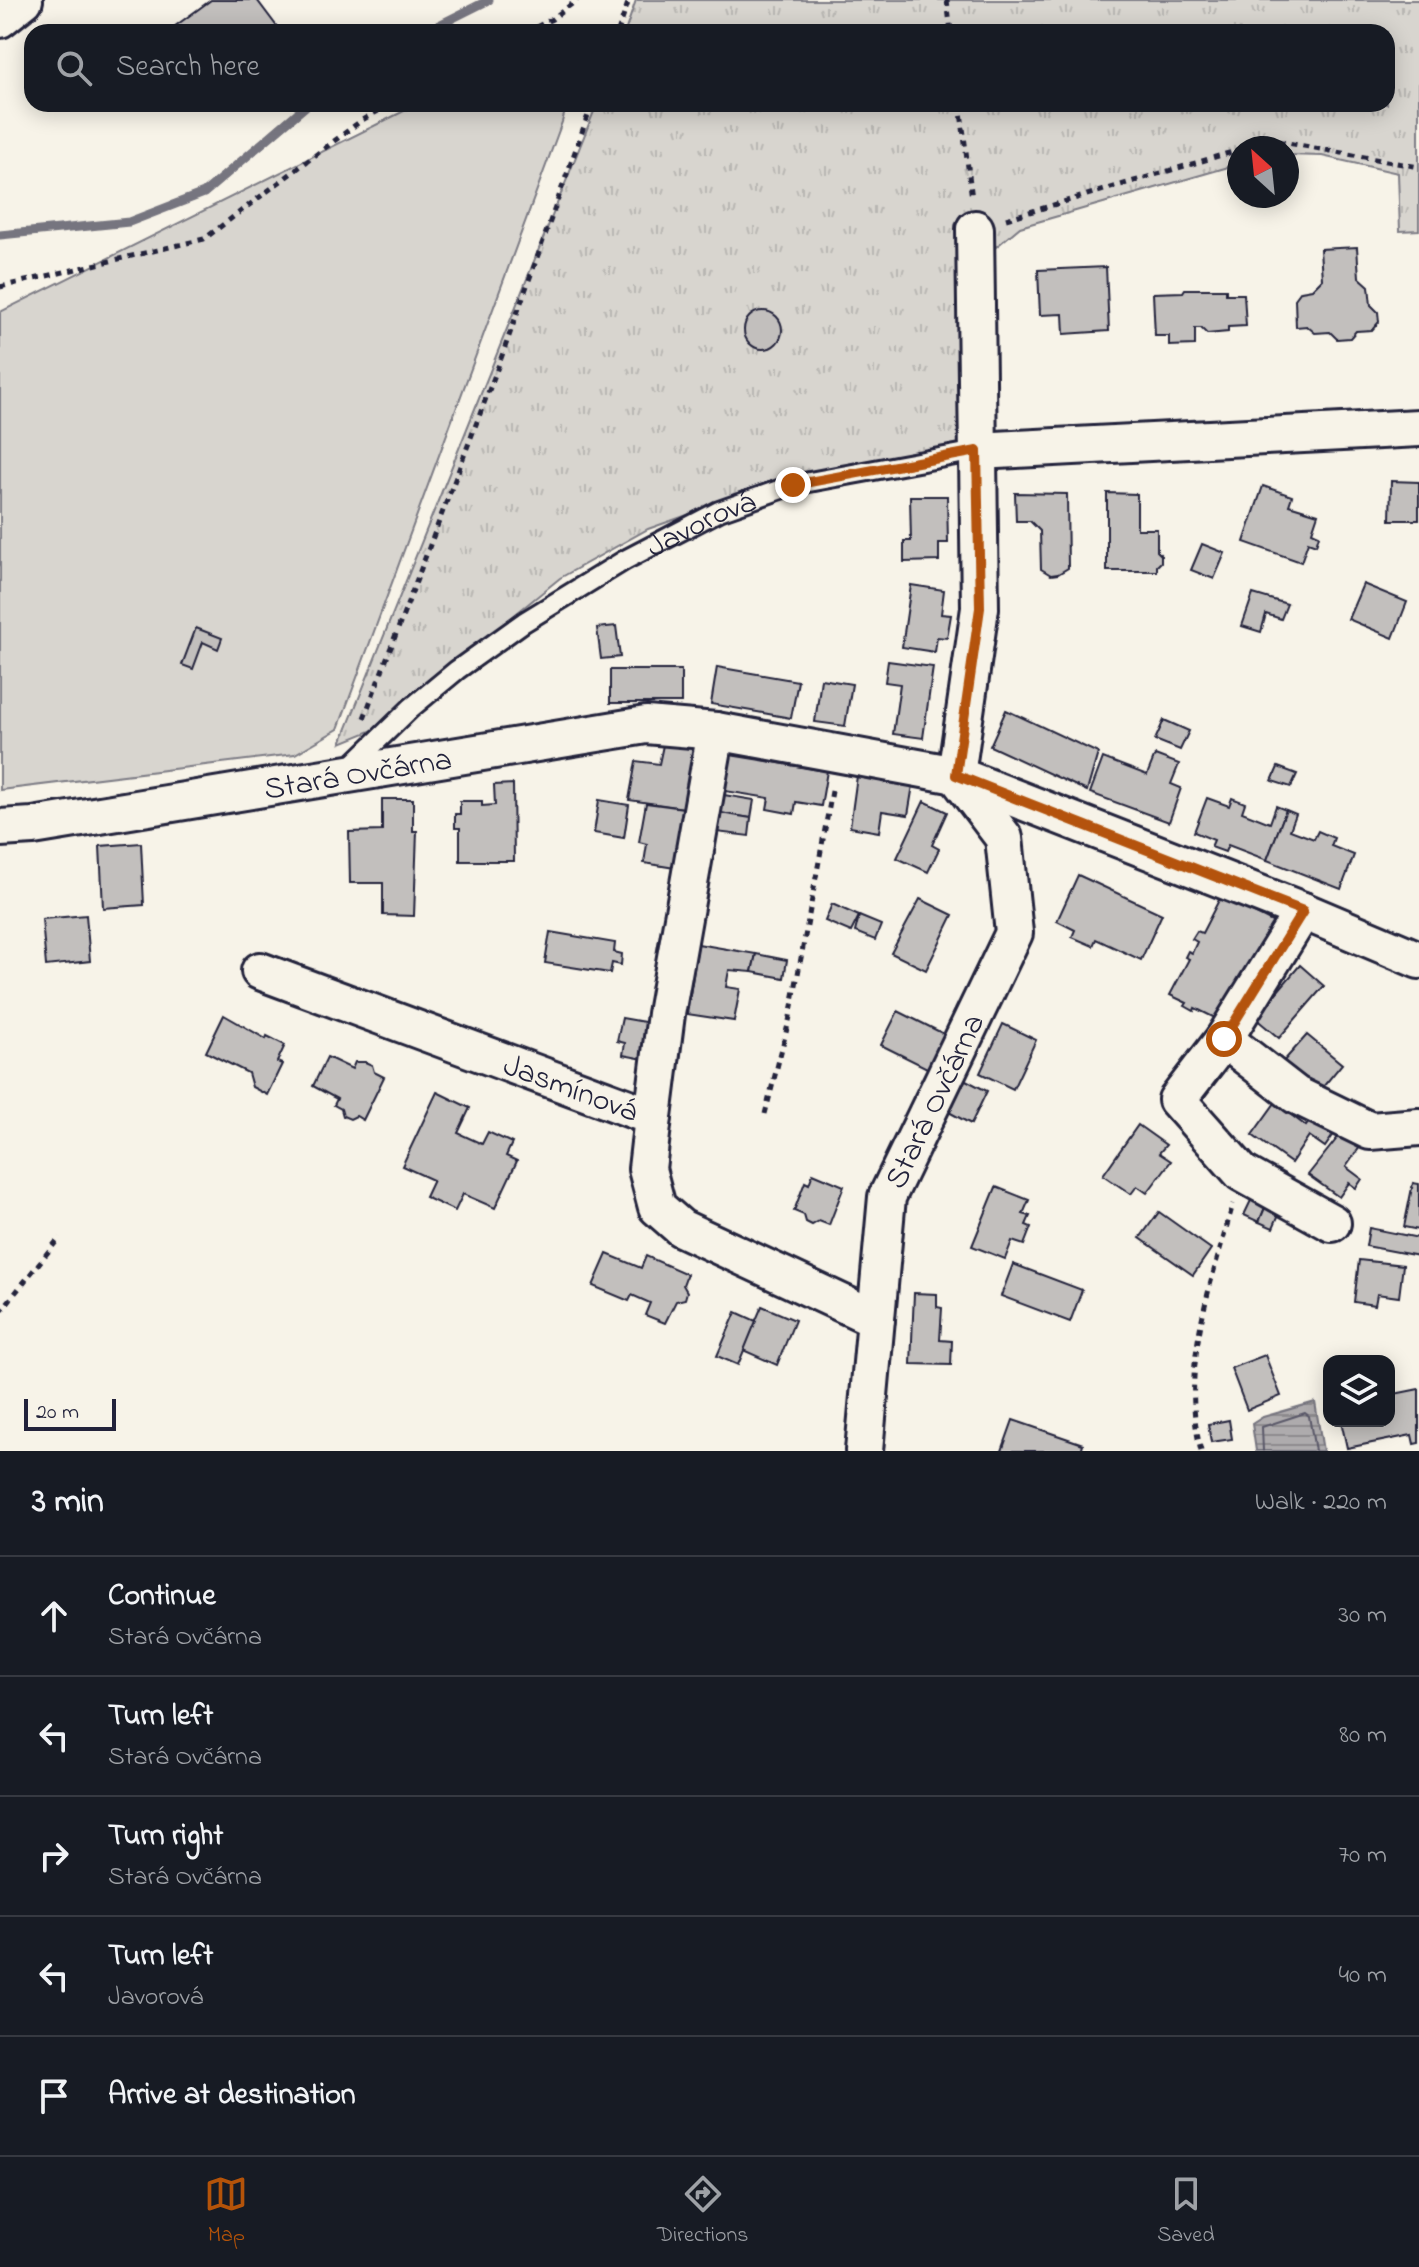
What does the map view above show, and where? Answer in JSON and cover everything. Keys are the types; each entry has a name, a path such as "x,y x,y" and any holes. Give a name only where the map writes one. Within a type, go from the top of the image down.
{"street":[{"path":"0,19 24,0"},
{"path":"956,775 980,608 975,229"},
{"name":"Javorová","path":"977,451 1419,428"},
{"name":"Stará Ovčárna","path":"0,828 33,826 646,725 716,731 956,775 1303,911 1419,960"},
{"path":"653,1117 666,1014 716,731"},
{"name":"Stará Ovčárna","path":"864,1451 887,1197 1014,933 1004,838 956,775"},
{"path":"1303,911 1224,1039 1177,1100 1242,1173 1332,1223"},
{"name":"Jasmínová","path":"260,971 653,1117 647,1169 657,1207 681,1228 876,1319"},
{"path":"1224,1039 1296,1095 1370,1131 1419,1127"}],"lane":[{"name":"Javorová","path":"343,775 411,708 457,670 537,614 625,560 719,511 793,485 977,451"}],"path":[{"path":"542,24 577,0"},
{"path":"621,24 629,0"},
{"path":"947,0 950,24"},
{"path":"0,287 204,239 376,112"},
{"path":"343,775 499,364 589,112"},
{"path":"961,112 975,229 1227,153"},
{"path":"1299,145 1419,167"},
{"path":"765,1114 790,1017 839,754"},
{"path":"1201,1451 1194,1425 1197,1332 1242,1173"},
{"path":"0,1312 60,1237"}],"green space":[{"path":"636,0 1419,0 1419,230 1400,231 1398,173 1322,156 1299,155 1299,136 1227,136 1227,167 1020,227 990,252 989,425 959,445 800,475 648,529 560,578 373,730 341,743 594,112 1395,112 1395,24 628,24"},
{"path":"402,112 565,112 338,729 295,754 0,790 0,312"}],"water":[{"path":"1315,1402 1323,1451 1256,1451 1252,1424 1263,1417"}],"building":[{"path":"211,0 257,0 275,24 178,24"},
{"path":"1357,247 1359,277 1369,286 1371,305 1378,312 1379,322 1372,330 1356,331 1350,338 1337,339 1330,332 1315,333 1307,326 1296,327 1295,299 1301,291 1312,289 1322,279 1320,249"},
{"path":"1106,267 1109,331 1064,334 1063,314 1040,315 1038,270"},
{"path":"1185,289 1226,289 1226,294 1244,294 1246,326 1228,327 1228,332 1207,334 1201,328 1195,328 1195,345 1169,346 1169,336 1155,336 1153,293 1183,292"},
{"path":"763,311 776,317 782,330 776,343 763,349 750,343 744,330 750,317"},
{"path":"1391,481 1419,482 1419,520 1390,520"},
{"path":"1263,486 1292,496 1289,505 1318,514 1312,532 1319,535 1316,545 1308,542 1301,562 1244,542"},
{"path":"1015,493 1067,494 1068,568 1051,575 1041,569 1040,531 1030,521 1016,521"},
{"path":"1107,493 1137,494 1137,529 1157,529 1157,551 1161,562 1157,571 1107,571"},
{"path":"910,496 947,496 948,543 939,543 939,561 904,562 904,541 911,541"},
{"path":"1202,544 1225,553 1214,579 1191,570"},
{"path":"1363,584 1407,602 1393,638 1348,619"},
{"path":"911,585 944,590 941,614 951,615 947,638 937,637 935,652 902,647"},
{"path":"1253,594 1287,604 1281,619 1266,614 1261,632 1242,626"},
{"path":"616,626 620,657 601,659 597,628"},
{"path":"196,628 222,638 218,649 203,642 193,669 182,665"},
{"path":"888,661 933,667 923,738 893,734 900,684 885,682"},
{"path":"717,667 798,681 791,718 711,704"},
{"path":"610,670 681,670 681,703 610,703"},
{"path":"821,679 852,684 845,726 815,722"},
{"path":"1006,710 1098,753 1087,791 990,746"},
{"path":"1164,720 1189,731 1180,750 1155,740"},
{"path":"663,745 701,750 691,809 629,800 636,761 659,764"},
{"path":"730,755 827,771 821,806 796,802 794,814 767,809 769,798 725,791"},
{"path":"1155,755 1179,764 1171,784 1181,788 1169,822 1090,793 1103,758 1147,775"},
{"path":"1278,767 1297,774 1291,787 1272,781"},
{"path":"857,776 913,785 908,815 882,811 879,832 850,827"},
{"path":"513,784 514,861 460,861 460,828 455,828 455,814 460,814 460,801 482,801 482,806 495,805 494,785"},
{"path":"724,795 754,800 751,818 720,813"},
{"path":"1207,798 1229,806 1232,798 1245,803 1242,812 1270,823 1276,806 1286,810 1267,860 1228,845 1225,852 1211,847 1214,840 1194,832"},
{"path":"382,799 413,799 413,831 417,831 414,916 383,915 383,883 350,883 349,832 382,831"},
{"path":"599,800 629,805 624,838 594,833"},
{"path":"924,801 947,812 932,845 939,849 928,872 897,858"},
{"path":"646,803 691,809 681,869 644,863 647,844 639,842"},
{"path":"1286,810 1296,814 1290,830 1314,839 1318,831 1334,838 1331,846 1354,855 1341,889 1267,860"},
{"path":"720,813 751,818 749,836 716,832"},
{"path":"141,843 144,905 103,908 100,846"},
{"path":"1078,875 1162,914 1141,960 1096,939 1093,946 1072,937 1075,930 1057,921"},
{"path":"1221,896 1274,923 1223,1022 1195,1008 1194,1011 1185,1006 1187,1003 1170,995 1189,959 1185,957 1188,951 1192,953 1197,942 1192,939 1197,931 1202,933"},
{"path":"920,899 953,915 926,970 891,953"},
{"path":"832,904 859,916 851,932 825,921"},
{"path":"86,915 90,961 46,966 42,919"},
{"path":"859,916 881,925 875,940 855,932"},
{"path":"550,932 615,943 614,952 622,954 621,965 612,963 610,973 545,963"},
{"path":"698,944 756,954 752,972 729,970 726,987 740,989 734,1021 687,1014"},
{"path":"756,954 787,960 784,978 752,972"},
{"path":"1300,965 1324,986 1279,1038 1255,1018"},
{"path":"898,1011 948,1036 931,1070 881,1045"},
{"path":"224,1015 266,1039 267,1036 285,1045 277,1062 282,1064 267,1095 252,1087 248,1073 206,1052"},
{"path":"622,1018 656,1024 649,1060 623,1055 625,1043 617,1041"},
{"path":"1003,1024 1036,1040 1013,1089 980,1073"},
{"path":"1307,1035 1342,1064 1318,1093 1282,1063"},
{"path":"327,1057 352,1069 355,1062 365,1062 384,1077 363,1120 356,1116 350,1119 343,1116 341,1109 334,1105 337,1099 313,1086"},
{"path":"962,1078 987,1091 971,1124 945,1110"},
{"path":"437,1092 470,1108 458,1133 482,1144 488,1132 512,1143 506,1156 517,1161 495,1208 463,1194 455,1211 425,1197 433,1180 402,1166"},
{"path":"1275,1103 1306,1126 1312,1118 1334,1134 1325,1147 1309,1136 1291,1163 1252,1135"},
{"path":"1138,1125 1166,1145 1159,1153 1171,1161 1147,1193 1137,1186 1131,1194 1103,1175"},
{"path":"1343,1131 1362,1144 1346,1167 1362,1179 1356,1188 1349,1183 1339,1197 1308,1175"},
{"path":"813,1173 844,1186 829,1225 819,1221 812,1225 806,1222 804,1215 794,1211 805,1182 809,1184"},
{"path":"1413,1183 1419,1184 1419,1230 1404,1227"},
{"path":"996,1187 1029,1200 1023,1214 1030,1216 1026,1225 1031,1227 1024,1245 1012,1241 1005,1259 972,1246"},
{"path":"1255,1192 1269,1198 1259,1222 1244,1215"},
{"path":"1269,1198 1283,1205 1273,1228 1259,1222"},
{"path":"1159,1212 1211,1249 1193,1275 1140,1238"},
{"path":"1369,1228 1419,1238 1419,1256 1366,1246"},
{"path":"607,1254 641,1268 646,1256 687,1274 683,1285 687,1292 685,1299 676,1301 665,1323 645,1315 650,1303 632,1295 629,1301 593,1286"},
{"path":"1359,1260 1403,1265 1399,1297 1377,1294 1375,1305 1354,1302"},
{"path":"1013,1264 1082,1290 1070,1322 1001,1296"},
{"path":"914,1293 937,1294 937,1307 942,1308 940,1340 952,1341 951,1365 911,1364"},
{"path":"762,1306 795,1320 777,1365 743,1350"},
{"path":"736,1312 756,1321 738,1365 717,1356"},
{"path":"1265,1355 1281,1396 1247,1410 1231,1368"},
{"path":"1419,1389 1419,1443 1414,1444 1412,1435 1347,1448 1342,1427 1395,1427 1395,1394"},
{"path":"1013,1420 1083,1444 1081,1451 1002,1451"},
{"path":"1229,1420 1232,1439 1211,1442 1208,1424"}],"waterway":[{"path":"441,24 489,0"},
{"path":"0,235 129,222 204,193 299,112"}],"route":[{"path":"793,485 977,451 980,608 956,775 1303,911 1224,1039"}]}
